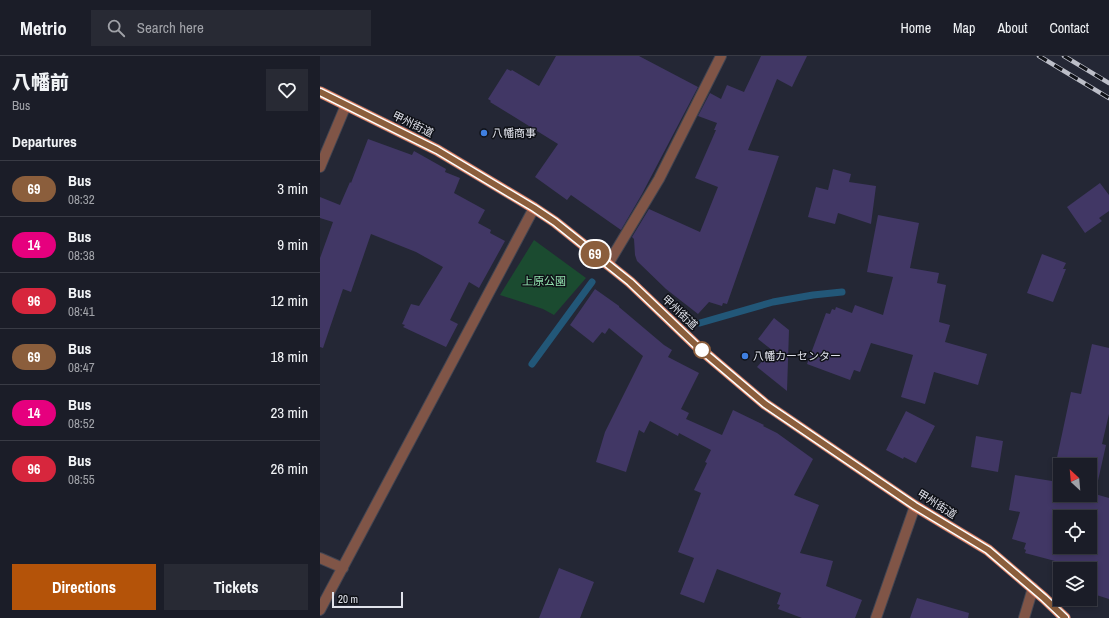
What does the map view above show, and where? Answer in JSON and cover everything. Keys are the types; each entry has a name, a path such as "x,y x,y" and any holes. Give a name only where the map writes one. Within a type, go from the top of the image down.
{"highway":[{"name":"甲州街道","path":"320,92 437,150 555,222 630,282 699,348 765,404 915,506 988,550 1033,588 1065,618"}],"street":[{"path":"608,264 659,179 722,56"},
{"path":"320,167 346,105"},
{"path":"320,610 534,208"},
{"path":"876,618 915,506"},
{"path":"320,558 343,568"},
{"path":"1024,618 1033,588"}],"green space":[{"name":"上原公園","path":"534,240 586,278 554,315 543,309 500,295"}],"building":[{"path":"556,56 639,56 698,87 642,194 621,230 571,195 567,200 535,177 558,144 490,102 491,101 488,99 507,69 512,70 539,86"},
{"path":"761,56 807,56 792,87 777,79 748,150 779,156 727,304 723,303 722,306 709,302 698,314 666,289 637,261 634,239 632,237 649,209 700,232 718,187 695,178 716,130 714,130 717,123 698,116 710,93 721,99 727,85 744,92"},
{"path":"368,139 412,155 414,151 446,169 445,172 460,178 454,193 485,210 478,223 491,230 490,233 505,241 479,288 469,282 450,320 458,324 446,347 403,327 405,325 402,324 411,304 419,306 443,267 416,252 371,234 351,292 343,289 323,348 320,347 320,258 333,222 320,218 320,197 340,205 350,182 351,183"},
{"path":"833,169 851,174 849,182 876,186 871,224 838,213 835,224 808,217 816,187 828,190"},
{"path":"1100,183 1109,195 1109,211 1099,218 1102,221 1085,233 1067,207"},
{"path":"878,215 919,223 910,268 939,273 937,283 946,285 939,322 950,325 945,342 987,354 978,385 934,372 925,404 901,397 913,355 871,343 860,372 854,370 850,380 807,364 826,313 830,314 832,309 835,310 836,307 852,313 855,305 883,315 893,277 867,272"},
{"path":"1042,254 1066,263 1063,269 1066,269 1053,302 1027,293"},
{"path":"595,289 619,306 664,345 672,350 668,357 699,373 681,409 689,413 686,419 722,435 733,410 764,425 763,426 777,433 813,459 794,495 819,505 800,553 833,561 826,586 862,600 855,618 802,618 778,609 780,605 777,604 781,593 717,569 704,603 680,594 694,558 678,552 701,493 694,490 707,463 705,462 711,450 679,433 678,436 650,421 644,433 639,430 626,472 596,462 605,432 643,356 609,328 605,334 602,332 593,343 570,325"},
{"path":"774,318 789,330 787,391 757,367 772,350 758,339"},
{"path":"1092,344 1109,348 1109,414 1102,444 1106,445 1097,485 1097,458 1057,458 1071,392 1081,394"},
{"path":"906,411 935,426 916,463 904,457 903,459 886,450"},
{"path":"976,436 1003,441 998,472 971,467"},
{"path":"1015,475 1052,481 1053,476 1053,502 1097,502 1097,495 1109,498 1109,599 1097,595 1097,562 1059,562 1025,553 1026,550 1024,549 1026,543 1012,539 1020,512 1009,510"},
{"path":"559,568 594,582 580,618 539,618"},
{"path":"917,598 969,613 968,618 910,618"}],"waterway":[{"path":"532,364 592,282"},
{"path":"700,323 773,302 842,292"}],"railway":[{"path":"1039,56 1109,98"},
{"path":"1064,56 1109,83"}],"bus line":[{"name":"69","path":"320,92 437,150 555,222 630,282 699,348 765,404 915,506 988,550 1065,618"}],"place":[{"name":"八幡商事","path":"484,133"},
{"name":"八幡カーセンター","path":"745,356"}]}
